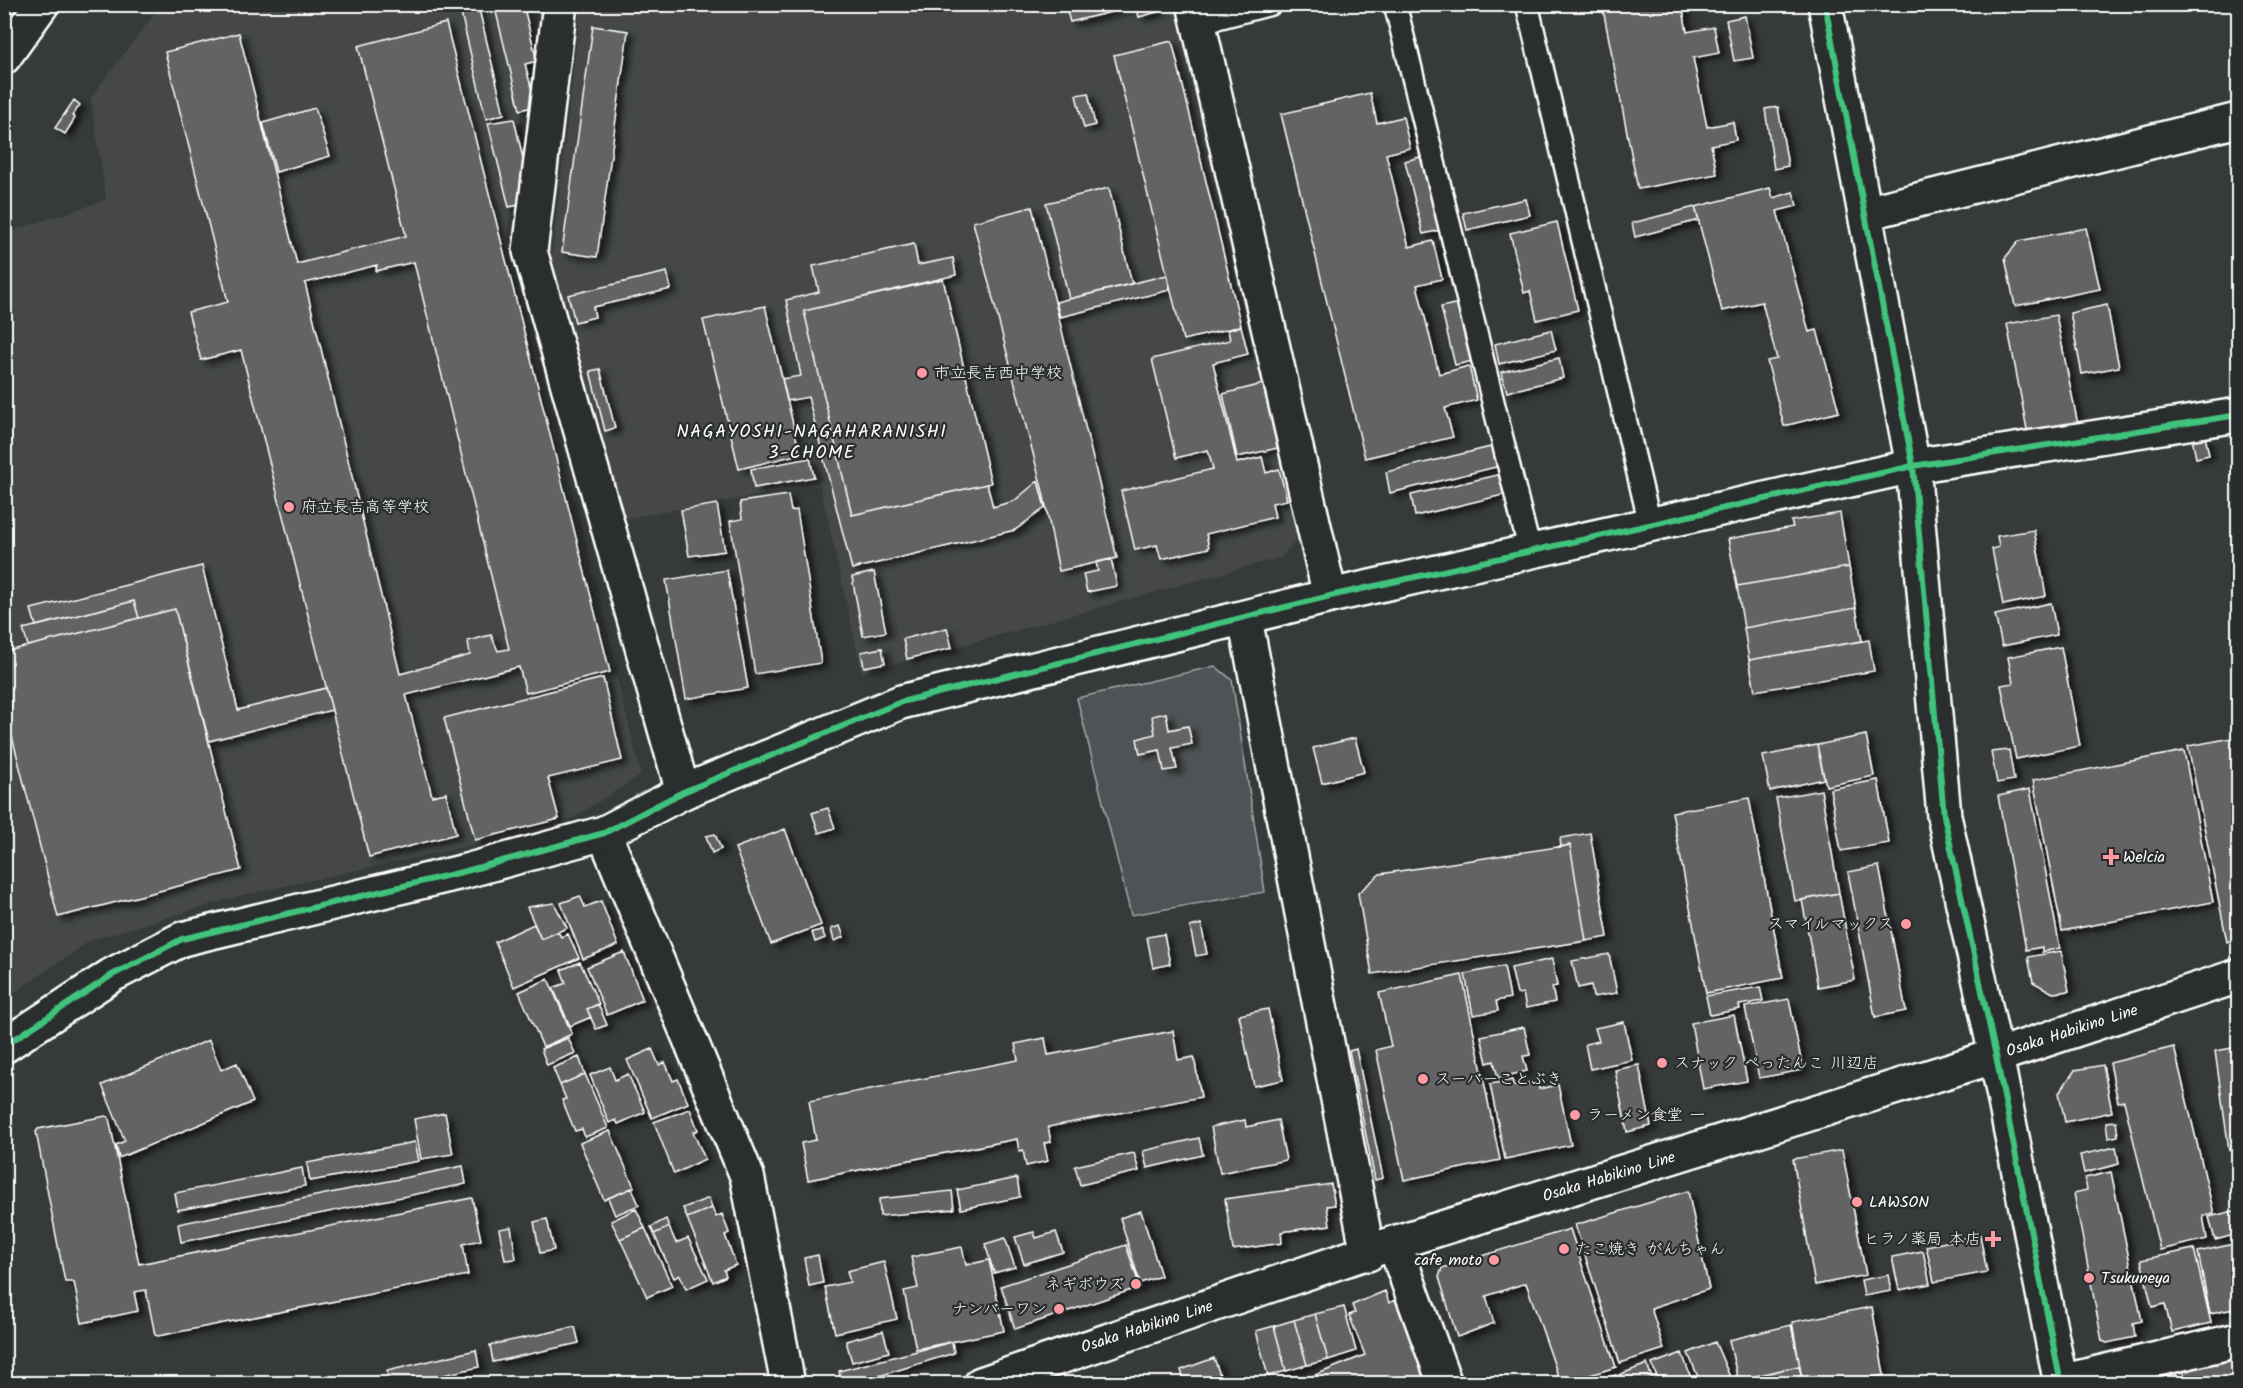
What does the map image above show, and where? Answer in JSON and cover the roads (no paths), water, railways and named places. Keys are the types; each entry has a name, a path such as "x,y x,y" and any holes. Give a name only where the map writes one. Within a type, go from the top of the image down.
{"street":[{"path":"4,57 42,4"},
{"path":"560,4 530,251 683,792"},
{"path":"1825,4 1913,466 1944,816 1996,1056 2060,1383 2238,1340"},
{"path":"1196,14 1330,596"},
{"path":"1866,213 2238,120"},
{"path":"4,1046 112,975 182,939 466,871 604,833 683,792 901,702 1245,620 1330,596 1913,466 2238,415"},
{"path":"1245,620 1381,1249 1445,1383"},
{"path":"604,833 747,1176 788,1383"},
{"name":"Osaka Habikino Line","path":"981,1383 1381,1249 1996,1056 2238,976"}],"lane":[{"path":"1196,14 1272,4"},
{"path":"1395,4 1530,552"},
{"path":"1527,4 1650,524"}],"place":[{"name":"市立長吉西中学校","path":"922,373"},
{"name":"府立長吉高等学校","path":"289,507"},
{"name":"Welcia","path":"2111,857"},
{"name":"スマイルマックス","path":"1906,924"},
{"name":"スナック ぺったんこ 川辺店","path":"1662,1063"},
{"name":"スーバーことぶき","path":"1423,1079"},
{"name":"ラーメン食堂 一","path":"1575,1115"},
{"name":"LAWSON","path":"1857,1202"},
{"name":"ヒラノ薬局 本店","path":"1993,1239"},
{"name":"たこ焼き がんちゃん","path":"1564,1249"},
{"name":"cafe moto","path":"1494,1260"},
{"name":"Tsukuneya","path":"2089,1278"},
{"name":"ネギボウズ","path":"1136,1284"},
{"name":"ナンバーワン","path":"1059,1309"}],"district":[{"name":"NAGAYOSHI-NAGAHARANISHI 3-CHOME","path":"812,442"}]}
